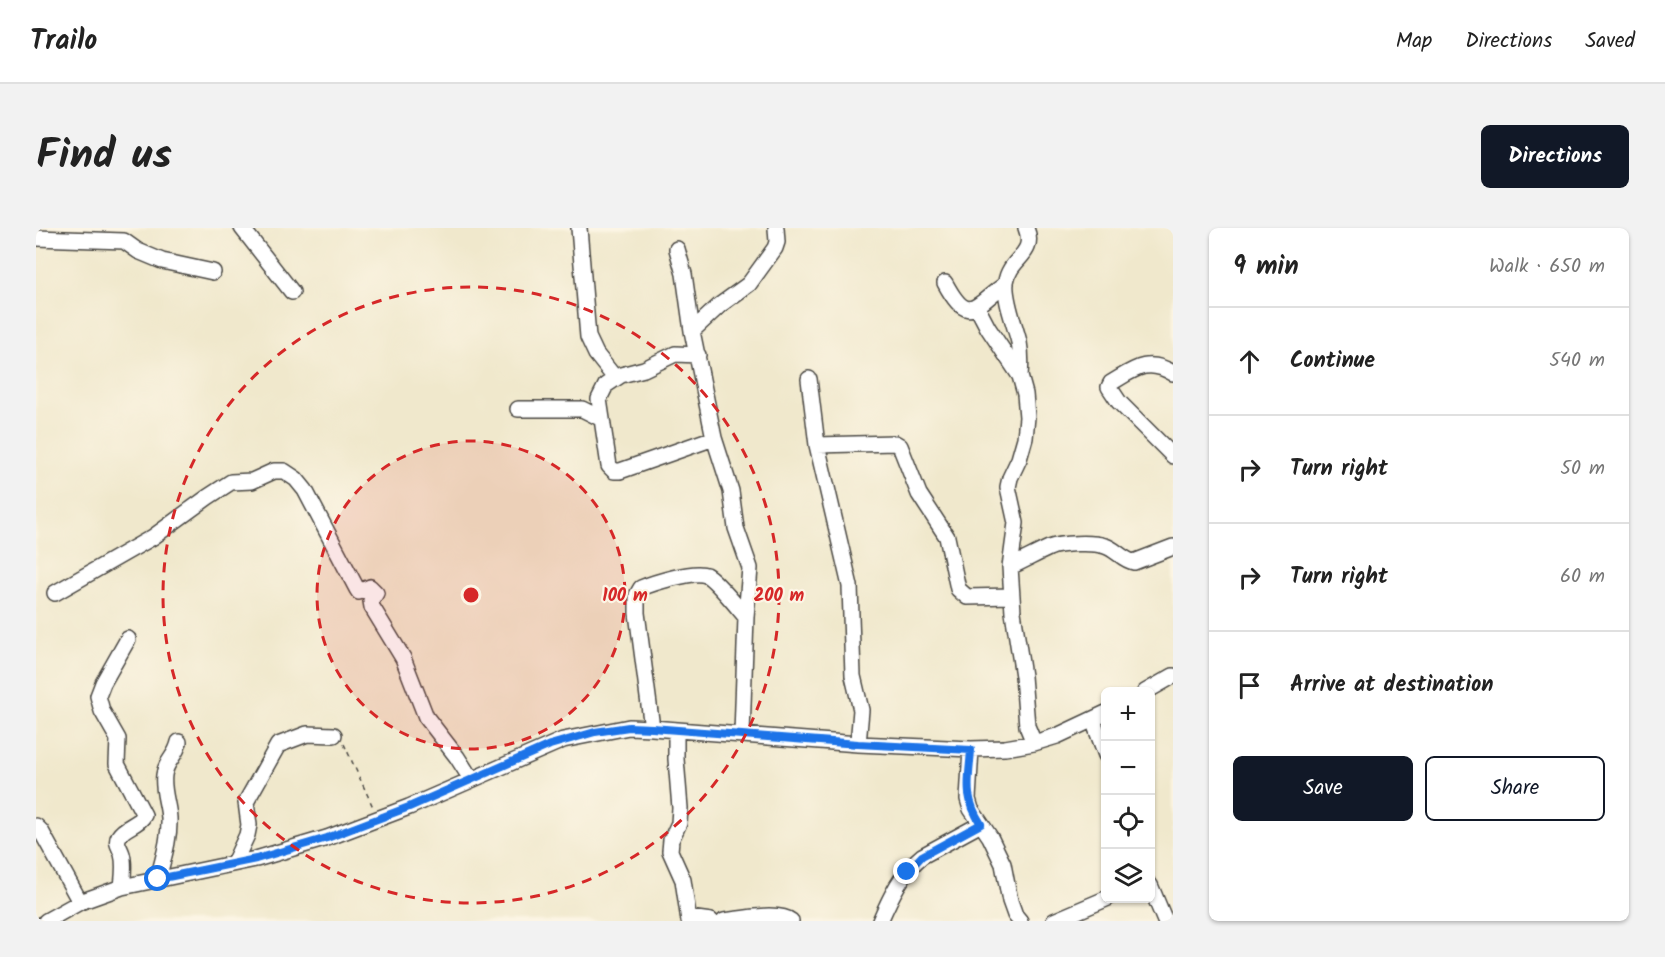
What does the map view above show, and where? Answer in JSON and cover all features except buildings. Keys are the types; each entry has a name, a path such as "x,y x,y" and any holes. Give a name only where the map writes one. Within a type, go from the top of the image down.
{"street":[{"path":"108,241 122,228"},
{"path":"242,228 292,292"},
{"path":"579,228 588,337 596,354 615,378"},
{"path":"692,332 720,305 749,284 775,248 776,228"},
{"path":"1026,228 1030,241 1028,248 1011,267 1006,284 1019,345 1020,376 1025,394 1026,428 1019,459 1008,483 1016,523 1010,567 1012,596 1027,726 1034,743"},
{"path":"36,237 124,241 149,256 213,272"},
{"path":"677,249 684,274 692,332 714,438 731,491 736,528 750,568 742,734"},
{"path":"945,283 954,300 962,306 977,308 1006,284"},
{"path":"977,308 1020,376"},
{"path":"698,355 675,354 644,369 615,378 606,385 599,399 600,418 609,466 614,471 620,471 714,438"},
{"path":"1173,373 1156,365 1140,366 1108,387 1119,402 1173,456"},
{"path":"809,379 817,445 850,585 853,676 861,710 858,744"},
{"path":"582,409 599,399"},
{"path":"518,409 582,409 600,418"},
{"path":"817,445 896,443 900,446 919,494 947,537 958,589 968,597 1012,596"},
{"path":"54,592 153,537 231,482 252,481 274,471 284,471 296,479 305,490 357,590 359,592 370,587 376,593 371,601 372,607 403,658 426,717 471,779"},
{"path":"1010,567 1051,547 1102,545 1128,561 1134,562 1173,547"},
{"path":"652,728 637,613 637,596 641,588 698,573 708,575 746,617"},
{"path":"122,887 122,854 117,844 119,837 144,815 117,764 118,739 102,711 98,696 128,639"},
{"path":"1153,687 1173,676"},
{"path":"46,921 80,902 122,887 256,859 327,838 378,819 562,740 629,727 971,750 1034,743 1057,736 1099,716 1103,741"},
{"path":"676,731 680,808 679,823 671,840 670,851 683,880 689,920 711,921"},
{"path":"234,863 247,835 249,825 246,802 278,745 307,734 334,735"},
{"path":"158,879 170,822 163,787 164,775 166,763 177,752 179,742"},
{"path":"971,750 968,799 971,809 990,837 1003,864 1010,901 1020,921"},
{"path":"880,921 913,863 981,824"},
{"path":"36,826 41,831 80,902"},
{"path":"1155,897 1165,921"},
{"path":"1054,921 1101,901"},
{"path":"724,921 771,917 788,918 791,921"}],"path":[{"path":"334,735 343,742 378,819"}],"route":[{"path":"158,879 256,859 327,838 409,807 562,740 629,727 971,750 968,799 971,809 981,824 922,856 907,872"}]}
